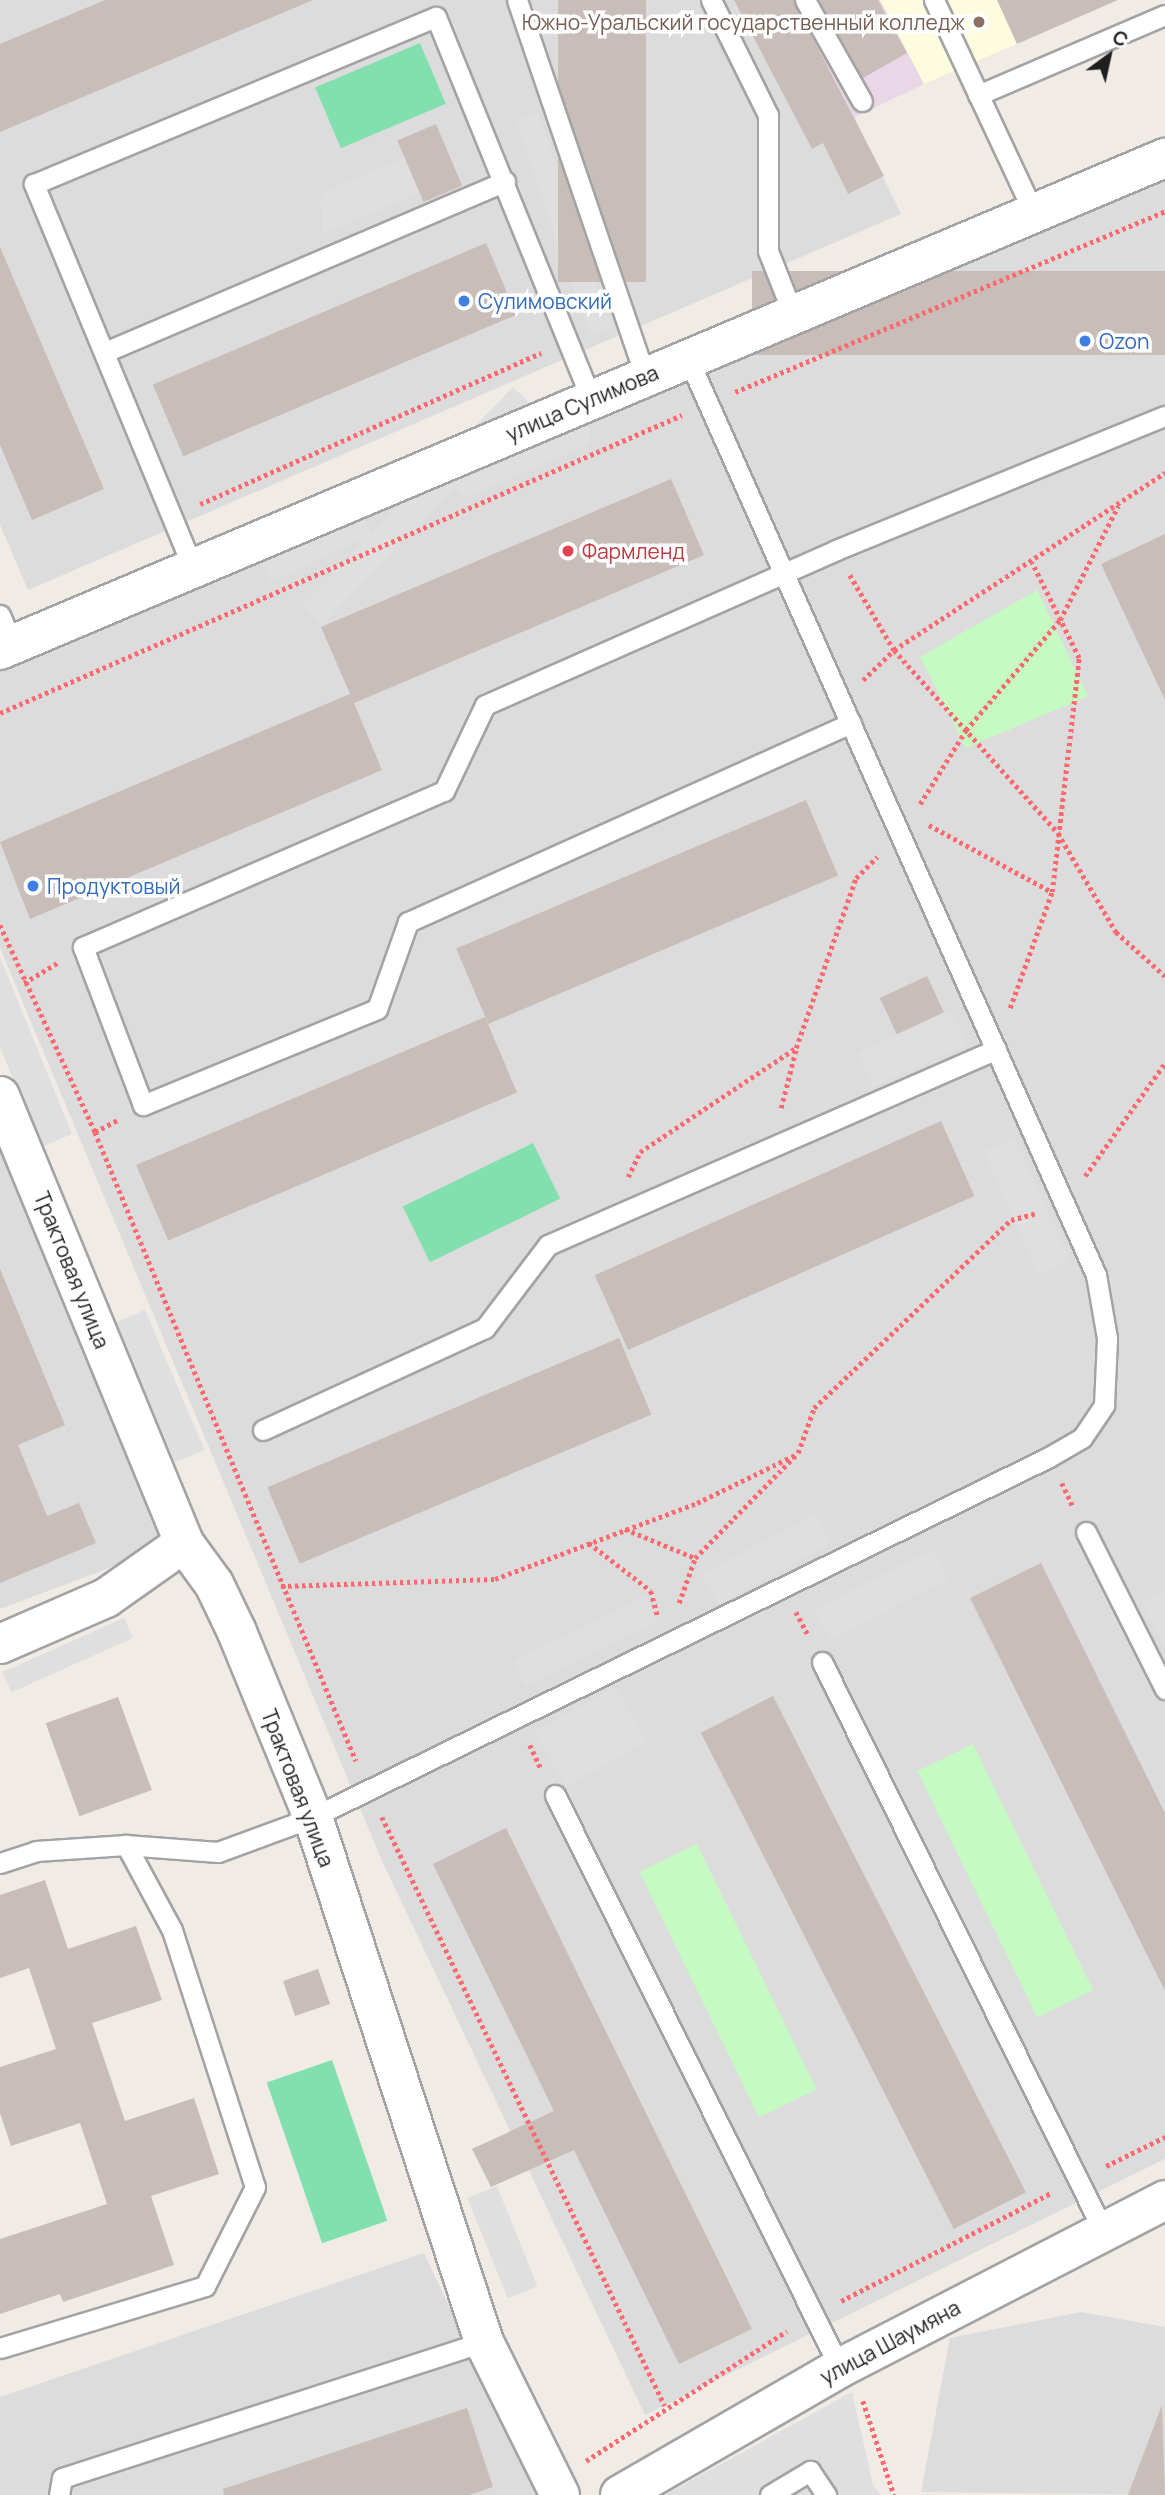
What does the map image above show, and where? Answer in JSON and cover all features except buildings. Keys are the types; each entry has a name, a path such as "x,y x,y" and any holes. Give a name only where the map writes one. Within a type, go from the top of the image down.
{"street":[{"name":"улица Сулимова","path":"4,637 192,568 1165,158"},
{"name":"Трактовая улица","path":"0,1096 184,1543 214,1584 237,1632 313,1817 484,2342 560,2495"},
{"path":"0,1644 106,1598 184,1543"},
{"name":"улица Шаумяна","path":"620,2495 840,2368 1102,2230 1165,2200"}],"lane":[{"path":"517,0 645,376"},
{"path":"711,0 768,115 768,251 793,314"},
{"path":"805,0 862,101"},
{"path":"934,0 1034,213"},
{"path":"978,95 1165,15"},
{"path":"192,568 34,184 436,16 591,399"},
{"path":"105,352 505,181"},
{"path":"0,1863 36,1851 126,1845 218,1852 313,1817 370,1792 515,1716 1049,1457 1082,1438 1104,1405 1107,1338 1096,1275 996,1049 907,824 851,723 688,358"},
{"path":"851,723 408,922 377,1009 143,1105 83,947 444,791 485,705 836,550 1165,416"},
{"path":"263,1430 485,1328 548,1245 996,1049"},
{"path":"1086,1532 1165,1689"},
{"path":"822,1662 1102,2230"},
{"path":"555,1795 840,2368"},
{"path":"0,2348 205,2286 255,2187 172,1930 126,1845"},
{"path":"59,2495 62,2478 484,2342"},
{"path":"771,2495 810,2471 826,2495"}],"path":[{"path":"0,713 708,403 1165,211"},
{"path":"842,701 894,650 1032,563 1165,473"},
{"path":"771,1146 796,1048 856,878 907,824 966,730 1060,620 1118,506"},
{"path":"836,550 894,650 1058,833 1116,932 1165,976"},
{"path":"996,1049 1052,892 1079,658 1032,563"},
{"path":"907,824 1052,892"},
{"path":"0,925 24,983 95,1132 281,1586 370,1792 665,2406"},
{"path":"24,983 83,947"},
{"path":"609,1219 640,1152 796,1048"},
{"path":"665,1645 695,1558 798,1453 814,1408 1012,1220 1066,1204 1155,1070 1165,1063"},
{"path":"281,1586 495,1579 697,1503 798,1453"},
{"path":"1049,1457 1086,1532"},
{"path":"625,1530 695,1558"},
{"path":"589,1543 651,1591 665,1645"},
{"path":"783,1587 822,1662"},
{"path":"515,1716 555,1795"}],"shaded area":[{"path":"0,0 736,0 812,149 858,125 901,214 28,590 0,525"},
{"path":"736,0 880,0 924,84 855,117 858,125 812,149"},
{"name":"Южно-Уральский государственный колледж","path":"880,0 1118,0 924,84"},
{"path":"538,112 613,329 590,336 515,120"},
{"path":"405,158 419,193 322,234 321,193"},
{"path":"1165,159 1165,2159 645,2415 383,1863 0,948 0,665"},
{"path":"513,387 533,406 322,625 302,606"},
{"path":"589,425 590,444 465,498 451,483"},
{"path":"363,516 372,535 270,582 261,563"},
{"path":"0,957 72,1134 41,1147 0,1047"},
{"path":"952,1011 967,1045 873,1087 858,1053"},
{"path":"1015,1138 1070,1260 1038,1274 984,1152"},
{"path":"0,1140 165,1547 0,1609"},
{"path":"145,1310 204,1450 175,1462 116,1323"},
{"path":"815,1514 831,1544 718,1604 702,1574"},
{"path":"933,1549 948,1579 830,1640 814,1609"},
{"path":"1163,1591 1165,1594 1165,1647 1142,1602"},
{"path":"646,1596 658,1621 525,1686 513,1661"},
{"path":"124,1618 133,1638 11,1692 2,1672"},
{"path":"616,1687 647,1742 565,1787 535,1732"},
{"path":"497,2186 537,2286 508,2298 467,2198"},
{"path":"424,2253 538,2495 0,2495 0,2397"},
{"path":"1081,2312 1165,2327 1165,2495 921,2492 950,2338"},
{"path":"852,2392 873,2485 881,2495 665,2495"}],"green space":[{"path":"420,43 446,104 341,148 315,88"},
{"path":"1037,590 1088,696 966,748 920,657"},
{"path":"533,1143 560,1199 430,1262 403,1207"},
{"path":"973,1744 1093,1990 1037,2017 917,1771"},
{"path":"697,1844 817,2089 759,2117 639,1872"},
{"path":"332,2060 387,2221 322,2243 267,2082"}],"place":[{"name":"Южно-Уральский государственный колледж","path":"979,22"},
{"name":"Сулимовский","path":"464,301"},
{"name":"Ozon","path":"1085,341"},
{"name":"Фармленд","path":"568,551"},
{"name":"Продуктовый","path":"33,886"}]}
